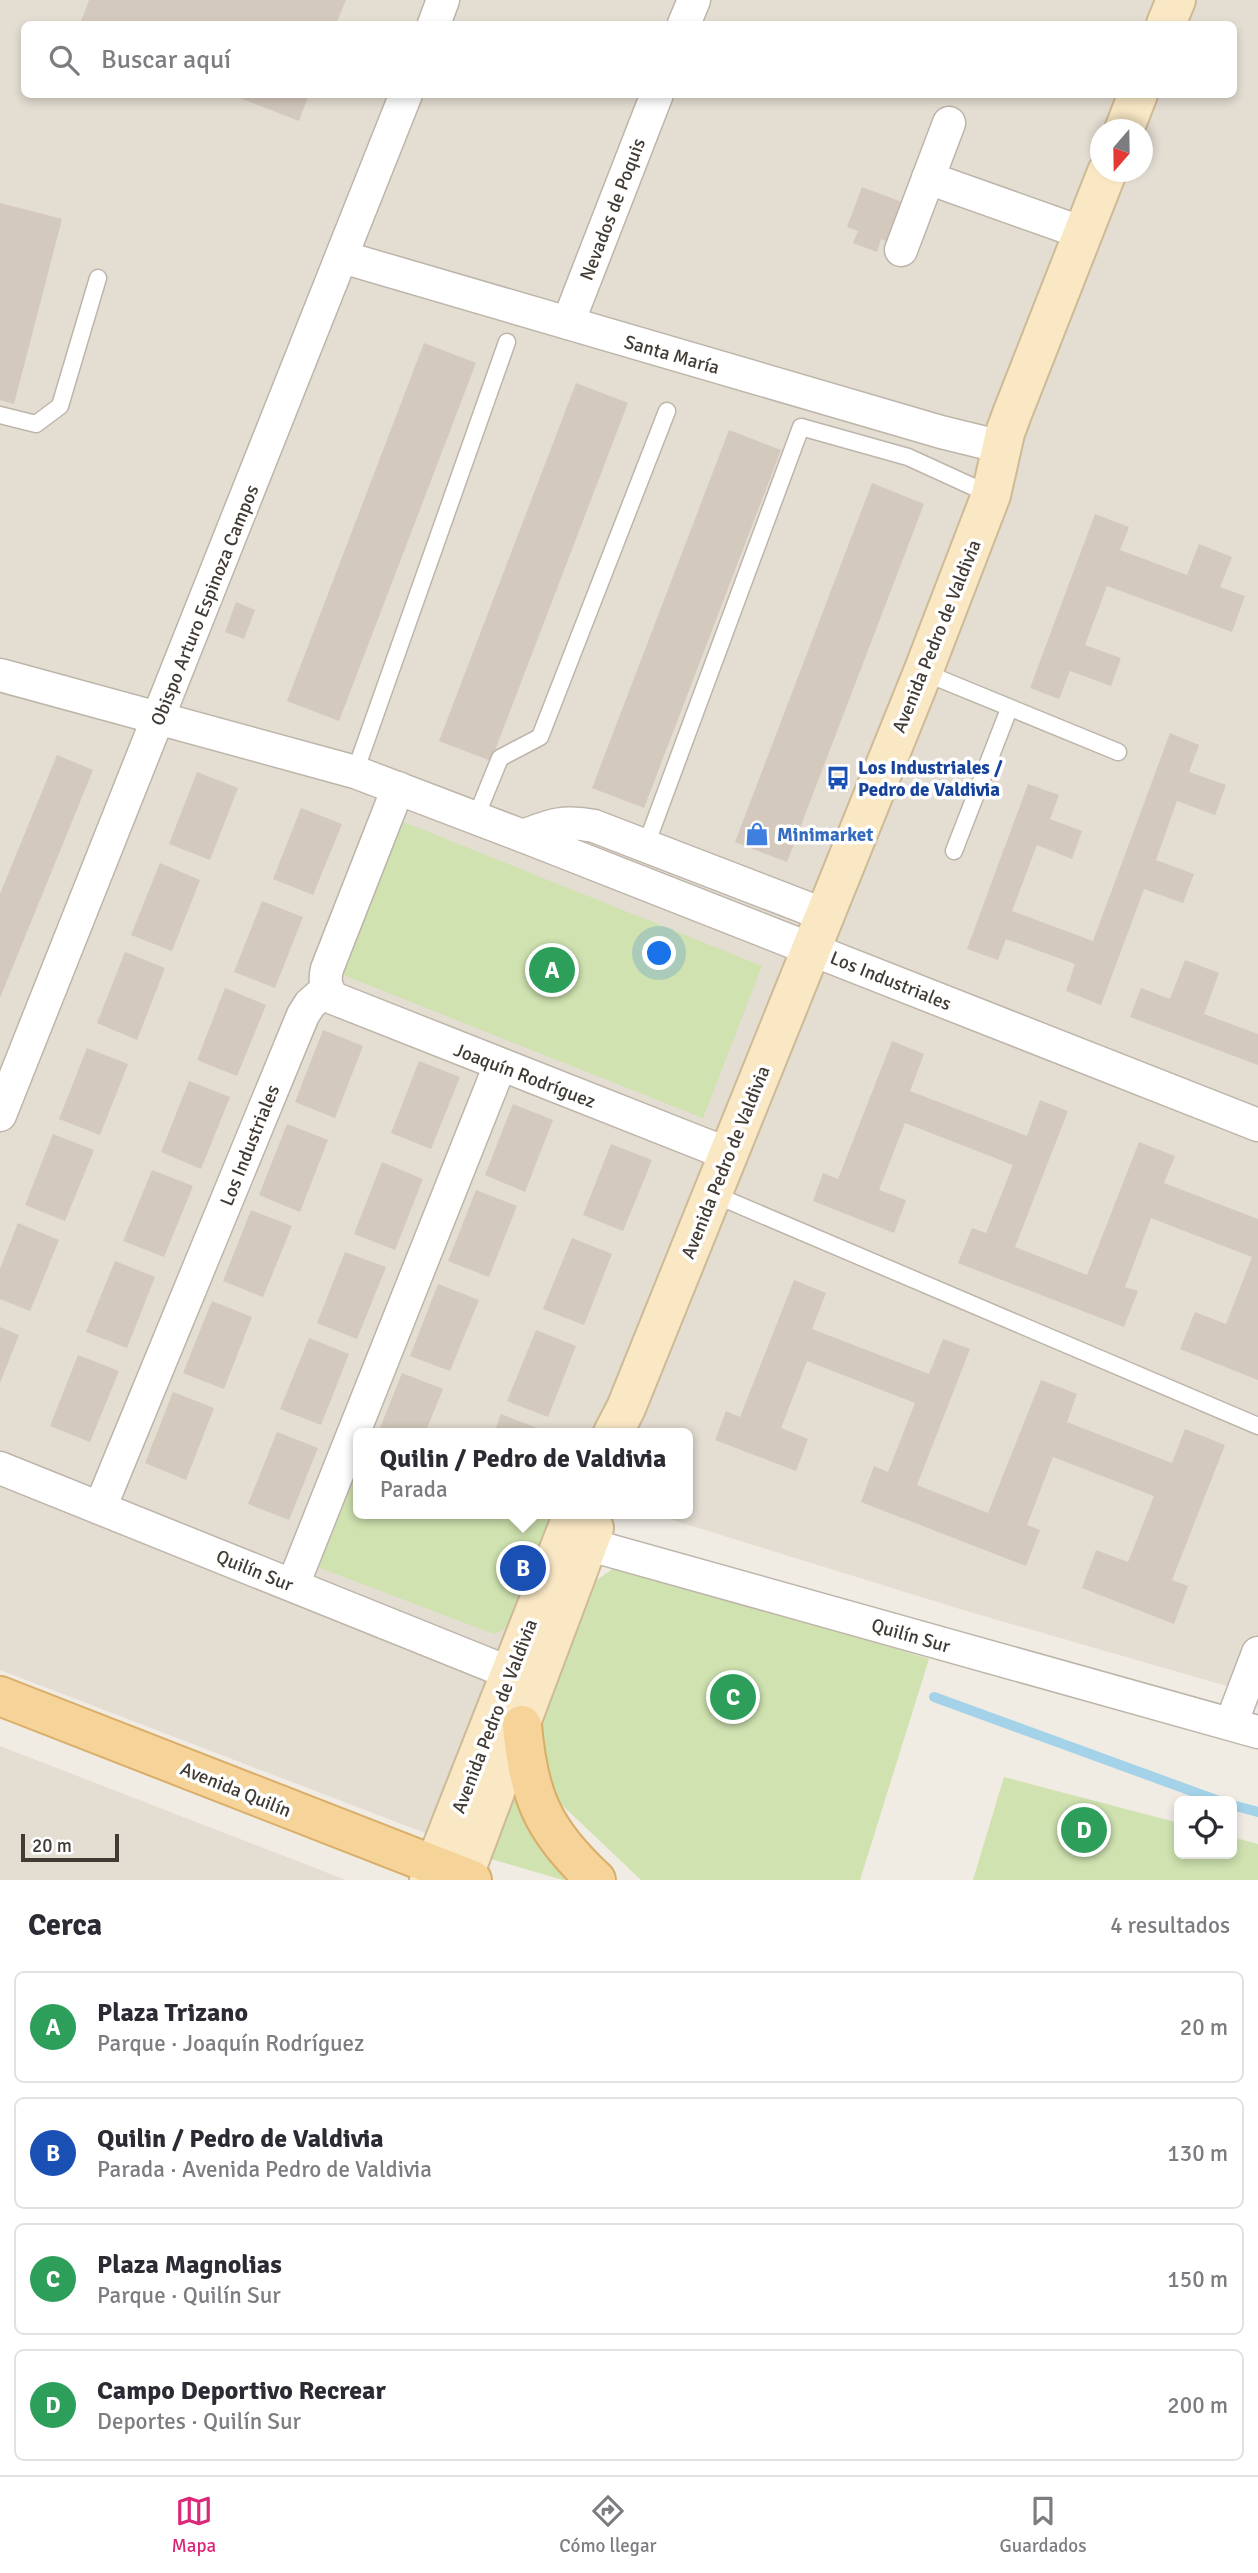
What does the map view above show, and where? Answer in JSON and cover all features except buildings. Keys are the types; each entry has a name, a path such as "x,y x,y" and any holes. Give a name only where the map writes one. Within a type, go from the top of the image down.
{"main road":[{"path":"1167,21 1176,0"},
{"path":"1128,119 1136,98"},
{"name":"Avenida Pedro de Valdivia","path":"620,1425 992,495 1012,414 1103,182"},
{"name":"Avenida Pedro de Valdivia","path":"452,1877 510,1673 581,1528"},
{"name":"Avenida Pedro de Valdivia","path":"452,1877 522,1725 581,1528"},
{"name":"Avenida Quilín","path":"0,1696 452,1877"},
{"path":"522,1725 527,1770 538,1805 565,1847 596,1880"}],"street":[{"path":"435,21 443,0"},
{"path":"685,21 694,0"},
{"name":"Obispo Arturo Espinoza Campos","path":"0,1115 404,98"},
{"name":"Nevados de Poquis","path":"568,323 655,98"},
{"path":"901,250 949,123"},
{"path":"928,178 1083,233"},
{"name":"Santa María","path":"342,257 929,429 1002,447"},
{"name":"Los Industriales","path":"0,675 355,772 523,836 818,932"},
{"path":"327,989 327,969 398,788"},
{"name":"Los Industriales","path":"523,836 556,823 576,822 646,845 818,932 1258,1125"},
{"name":"Los Industriales","path":"100,1508 303,1014 327,989"},
{"name":"Joaquín Rodríguez","path":"327,989 333,998 349,1006 728,1154"},
{"path":"355,1428 500,1065"},
{"path":"293,1585 353,1434"},
{"name":"Quilín Sur","path":"0,1468 510,1673"},
{"name":"Quilín Sur","path":"581,1528 1244,1728"},
{"path":"1244,1728 1258,1653"}],"lane":[{"path":"0,415 36,424 60,406 98,278"},
{"path":"355,772 507,342"},
{"path":"476,817 500,758 540,737 667,411"},
{"path":"646,845 802,427 908,457 992,495"},
{"path":"923,672 1118,752"},
{"path":"954,851 1009,709"},
{"path":"712,1194 1258,1426"}],"shaded area":[{"path":"0,0 1258,0 1258,1695 973,1613 669,1519 693,1519 693,1428 353,1428 353,1519 554,1519 425,1833 0,1670"},
{"path":"0,1746 346,1880 0,1880"}],"green space":[{"path":"401,821 762,966 703,1118 341,974"},
{"path":"353,1467 353,1519 559,1519 520,1620 494,1634 315,1566"},
{"path":"621,1563 929,1659 860,1880 641,1880 542,1786 534,1736 594,1582"},
{"path":"517,1777 591,1880 563,1880 484,1857"},
{"path":"1004,1777 1174,1822 1174,1859 1237,1859 1237,1838 1258,1844 1258,1880 973,1880"}],"waterway":[{"path":"934,1697 1205,1796"},
{"path":"1237,1806 1258,1812"}],"place":[{"name":"Los Industriales / Pedro de Valdivia","path":"838,778"},
{"name":"Minimarket","path":"757,834"},
{"name":"Plaza Trizano","path":"552,970"},
{"name":"Quilin / Pedro de Valdivia","path":"523,1568"},
{"name":"Plaza Magnolias","path":"733,1697"},
{"name":"Campo Deportivo Recrear","path":"1084,1830"}]}
